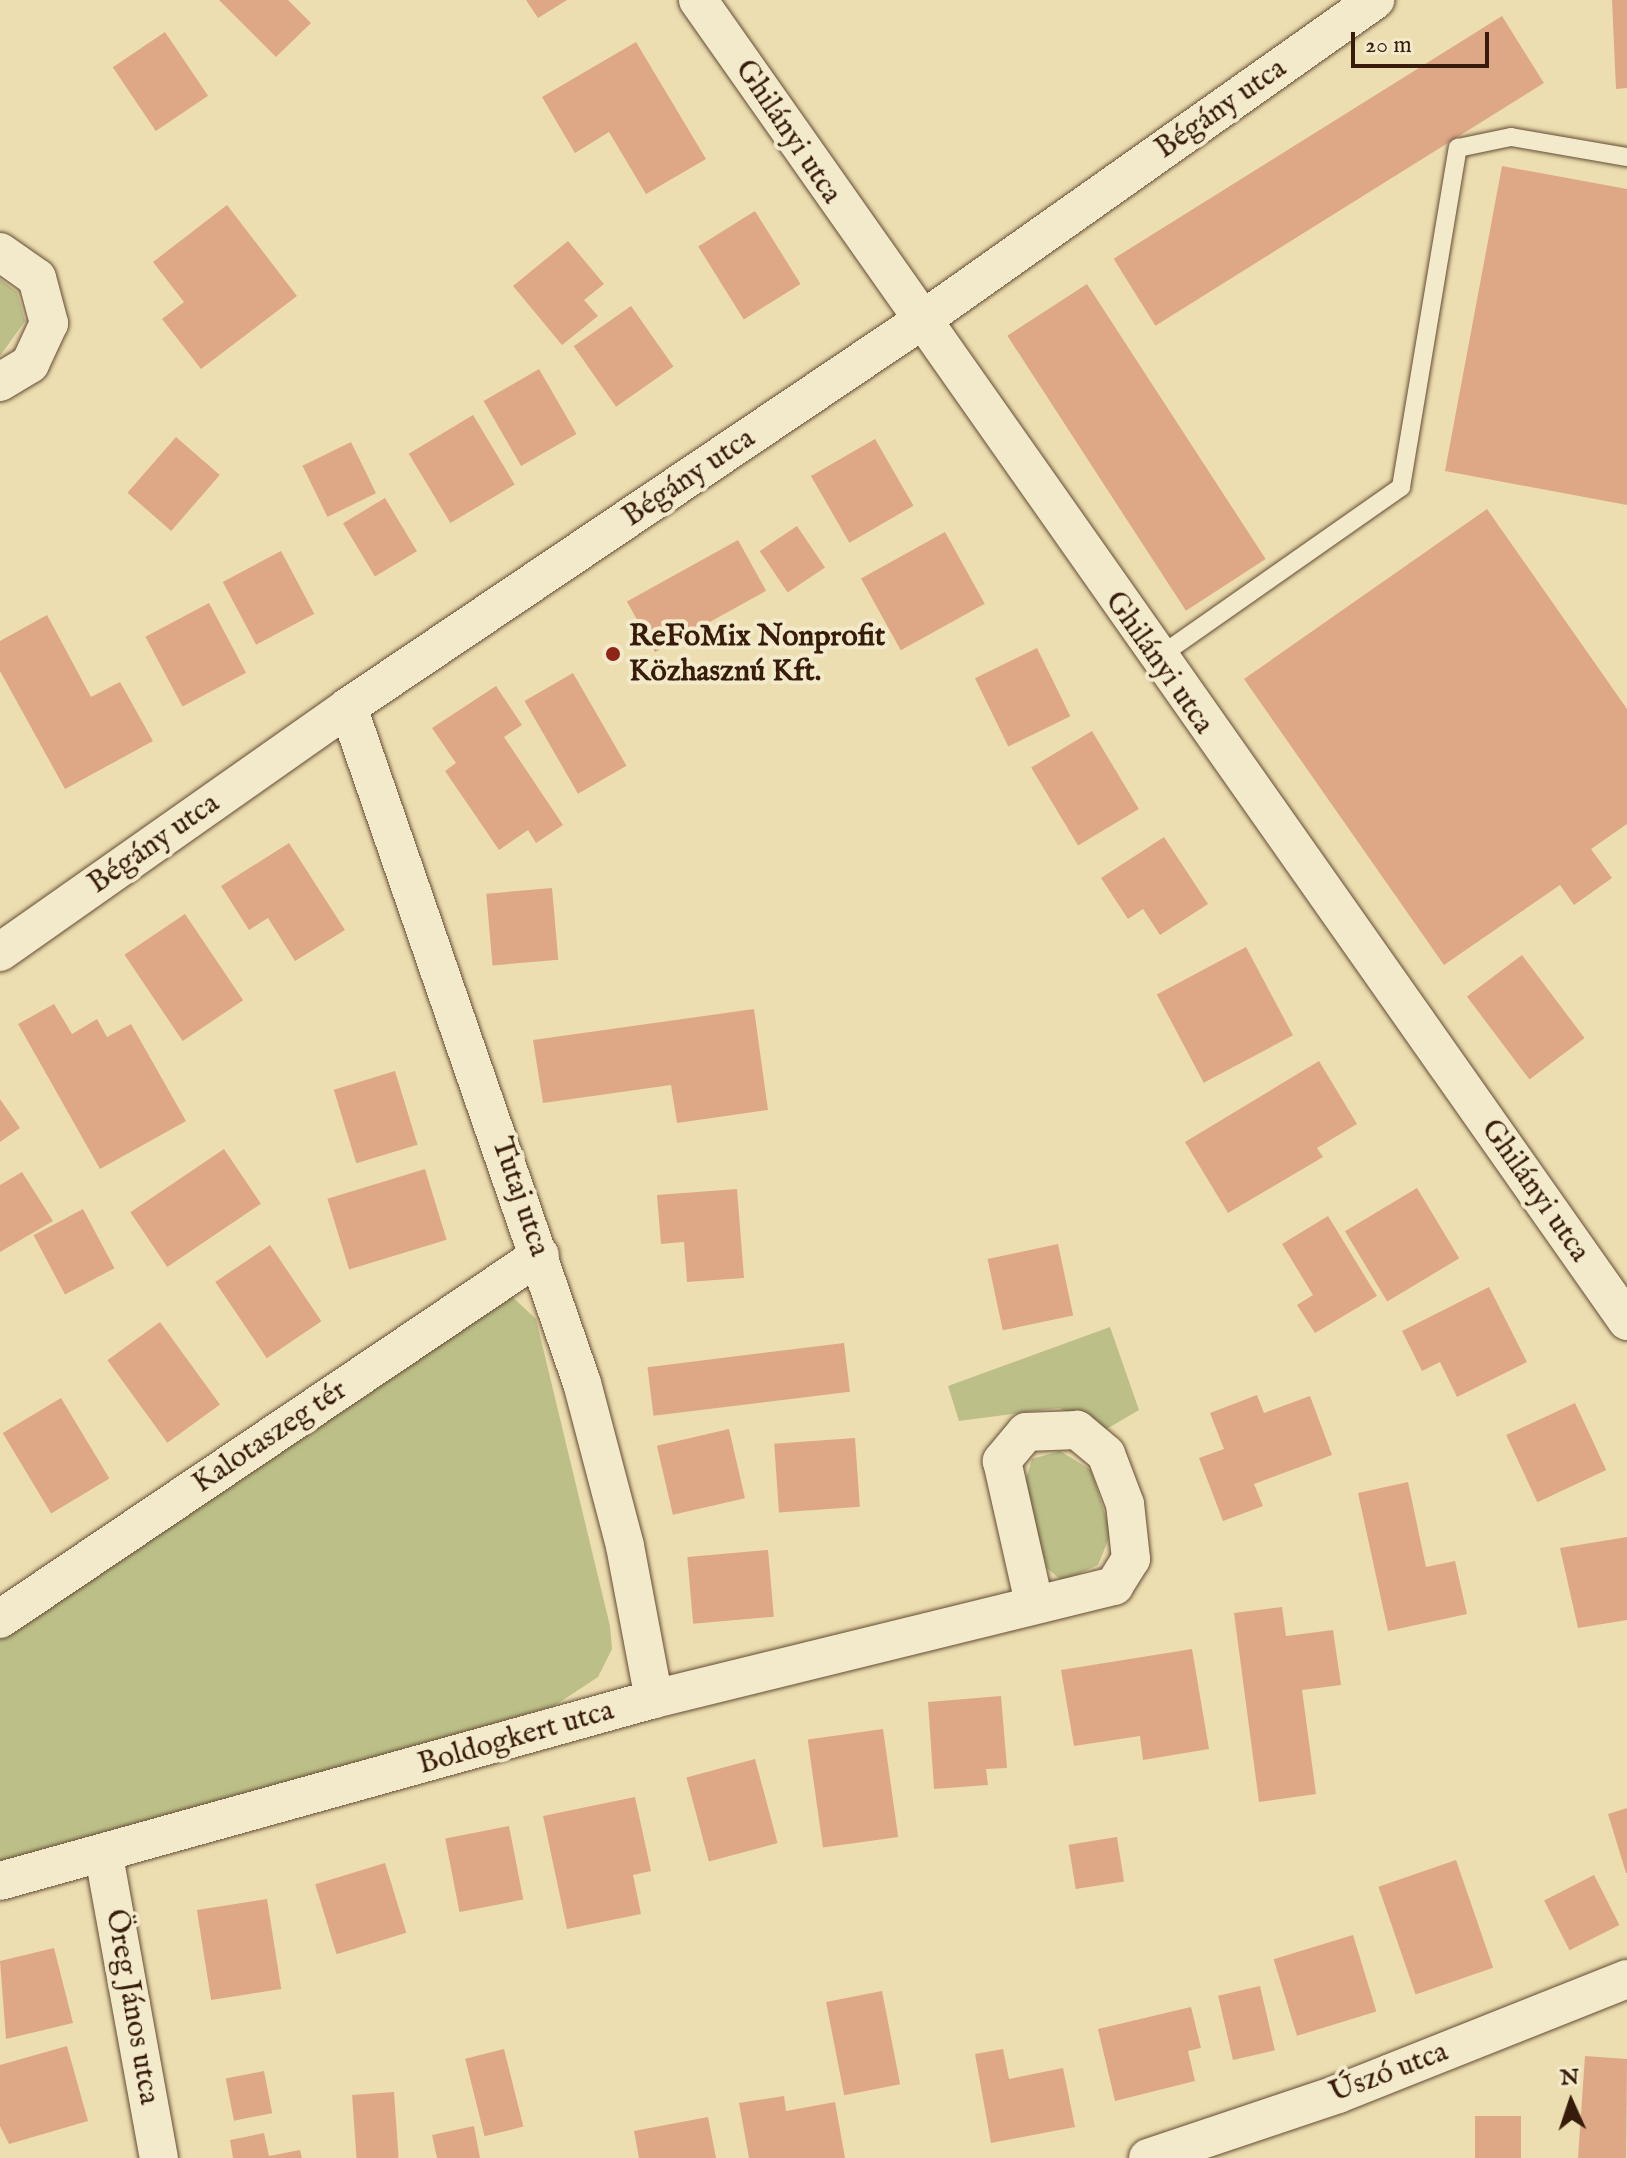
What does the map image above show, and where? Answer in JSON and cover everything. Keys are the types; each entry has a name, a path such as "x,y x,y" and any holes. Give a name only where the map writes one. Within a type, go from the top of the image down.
{"street":[{"name":"Ghilányi utca","path":"698,0 918,323 1627,1321"},
{"name":"Bégány utca","path":"0,952 348,707 918,323 1375,0"},
{"path":"0,252 37,278 49,323 30,364 0,382"},
{"name":"Tutaj utca","path":"348,707 540,1255 625,1546 654,1699"},
{"name":"Kalotaszeg tér","path":"0,1619 540,1255"},
{"name":"Boldogkert utca","path":"0,1881 104,1856 654,1699 1034,1603 1114,1586 1131,1559 1115,1470 1077,1430 1026,1432 1002,1461 1034,1603"},
{"name":"Öreg János utca","path":"104,1856 159,2158"},
{"name":"Úszó utca","path":"1148,2158 1338,2094 1627,1979"}],"lane":[{"path":"1157,659 1401,487 1458,148 1511,137 1627,157"}],"green space":[{"path":"0,279 17,292 25,321 0,356"},
{"path":"505,1290 536,1319 610,1626 612,1649 598,1677 554,1706 0,1870 0,1631"},
{"path":"1110,1327 1139,1410 1105,1430 1059,1408 959,1421 948,1386"},
{"path":"1060,1451 1091,1470 1111,1533 1098,1565 1062,1581 1047,1568 1024,1486 1032,1459"}],"building":[{"path":"219,0 288,0 311,23 276,57"},
{"path":"526,0 567,0 538,18"},
{"path":"1612,0 1627,0 1627,88 1616,89"},
{"path":"1502,16 1544,83 1155,326 1114,259"},
{"path":"165,32 208,96 156,131 113,67"},
{"path":"636,42 706,159 646,194 609,132 575,153 542,97"},
{"path":"1502,166 1627,189 1627,505 1445,471"},
{"path":"227,205 297,296 201,369 162,319 184,302 153,262"},
{"path":"755,211 801,284 744,319 698,247"},
{"path":"568,241 604,284 584,300 598,316 562,345 513,286"},
{"path":"1087,284 1266,559 1186,611 1007,336"},
{"path":"631,306 673,367 616,407 574,346"},
{"path":"539,369 576,434 521,466 484,401"},
{"path":"473,415 515,484 450,523 409,454"},
{"path":"176,437 220,475 171,531 127,493"},
{"path":"875,439 914,506 849,543 811,476"},
{"path":"351,442 376,493 327,517 302,466"},
{"path":"385,498 417,551 375,576 343,523"},
{"path":"1487,509 1627,709 1627,824 1591,849 1612,878 1574,905 1560,885 1444,965 1244,679"},
{"path":"797,526 825,567 788,593 760,551"},
{"path":"945,532 985,604 901,650 861,579"},
{"path":"738,540 766,591 655,652 627,602"},
{"path":"281,551 314,614 256,645 223,582"},
{"path":"209,603 246,673 183,707 145,637"},
{"path":"47,615 91,697 120,682 153,741 65,789 0,671 0,641"},
{"path":"1037,648 1070,716 1008,747 975,678"},
{"path":"573,673 626,766 578,794 525,701"},
{"path":"496,686 522,725 504,737 563,825 536,843 528,830 499,850 445,771 456,763 432,728"},
{"path":"1092,731 1139,809 1078,846 1031,768"},
{"path":"1164,837 1208,904 1160,935 1143,909 1128,919 1101,878"},
{"path":"289,843 345,930 295,961 268,918 249,930 221,886"},
{"path":"552,888 558,960 493,965 486,894"},
{"path":"185,914 243,1000 183,1041 124,955"},
{"path":"1246,947 1293,1035 1204,1083 1157,994"},
{"path":"1522,955 1585,1038 1529,1080 1467,997"},
{"path":"54,1004 72,1034 97,1019 107,1037 131,1024 186,1121 100,1169 18,1024"},
{"path":"754,1009 768,1110 677,1123 671,1085 543,1103 533,1040"},
{"path":"1319,1061 1357,1124 1317,1148 1323,1157 1228,1213 1185,1142"},
{"path":"395,1071 418,1145 356,1163 334,1090"},
{"path":"0,1099 20,1128 0,1142"},
{"path":"224,1149 261,1204 167,1267 130,1212"},
{"path":"425,1169 447,1240 349,1270 327,1199"},
{"path":"22,1172 53,1221 0,1252 0,1185"},
{"path":"1417,1188 1459,1258 1387,1302 1345,1231"},
{"path":"737,1189 744,1278 687,1282 684,1242 661,1244 657,1195"},
{"path":"83,1209 114,1268 65,1294 34,1235"},
{"path":"1328,1216 1377,1296 1315,1333 1297,1305 1313,1295 1282,1244"},
{"path":"1058,1244 1073,1315 1003,1330 988,1259"},
{"path":"270,1245 321,1321 267,1358 215,1282"},
{"path":"1489,1287 1527,1362 1457,1397 1440,1362 1422,1371 1402,1331"},
{"path":"160,1322 220,1405 167,1443 107,1360"},
{"path":"844,1343 850,1392 653,1416 647,1367"},
{"path":"1257,1395 1264,1413 1310,1396 1332,1455 1254,1484 1263,1506 1223,1521 1199,1458 1224,1449 1210,1413"},
{"path":"61,1398 109,1479 51,1514 3,1433"},
{"path":"1575,1403 1606,1470 1537,1502 1506,1435"},
{"path":"729,1429 745,1498 673,1515 657,1446"},
{"path":"855,1438 860,1507 779,1512 774,1444"},
{"path":"1408,1482 1426,1567 1455,1561 1467,1614 1388,1631 1358,1493"},
{"path":"1627,1537 1627,1620 1578,1628 1560,1548"},
{"path":"768,1550 774,1617 693,1624 687,1557"},
{"path":"1282,1607 1286,1636 1333,1630 1341,1685 1302,1690 1316,1794 1259,1802 1234,1613"},
{"path":"1192,1649 1209,1749 1143,1760 1140,1736 1074,1746 1061,1670"},
{"path":"1001,1696 1007,1768 986,1769 988,1785 934,1789 928,1702"},
{"path":"883,1729 898,1837 823,1848 808,1740"},
{"path":"755,1759 778,1843 709,1861 686,1777"},
{"path":"635,1797 651,1871 633,1875 641,1914 567,1929 543,1816"},
{"path":"1627,1808 1627,1873 1626,1873 1608,1814"},
{"path":"509,1826 523,1900 460,1912 445,1838"},
{"path":"1117,1837 1124,1881 1076,1889 1069,1845"},
{"path":"1456,1860 1493,1968 1416,1994 1378,1887"},
{"path":"385,1863 406,1933 337,1954 315,1884"},
{"path":"1594,1875 1619,1925 1570,1950 1544,1900"},
{"path":"267,1899 281,1989 211,2000 197,1910"},
{"path":"1353,1935 1376,2012 1297,2036 1274,1959"},
{"path":"54,1948 73,2023 6,2039 0,1961"},
{"path":"1260,1986 1275,2050 1233,2060 1218,1996"},
{"path":"882,1991 900,2084 844,2095 826,2002"},
{"path":"1191,2007 1201,2048 1188,2051 1195,2081 1115,2101 1098,2029"},
{"path":"67,2046 88,2121 9,2144 0,2126 0,2065"},
{"path":"504,2049 523,2127 485,2136 465,2059"},
{"path":"1003,2049 1009,2079 1063,2068 1075,2127 991,2143 975,2054"},
{"path":"1585,2056 1627,2059 1626,2158 1578,2158"},
{"path":"264,2071 272,2113 234,2121 226,2078"},
{"path":"394,2092 399,2158 357,2158 352,2095"},
{"path":"784,2096 786,2111 835,2102 845,2158 749,2158 739,2103"},
{"path":"1475,2116 1521,2116 1521,2158 1475,2158"},
{"path":"708,2117 716,2158 639,2158 634,2131"},
{"path":"474,2126 480,2158 437,2158 432,2135"},
{"path":"264,2133 269,2156 300,2150 302,2158 233,2158 230,2140"}],"place":[{"name":"ReFoMix Nonprofit Közhasznú Kft.","path":"613,654"}]}
